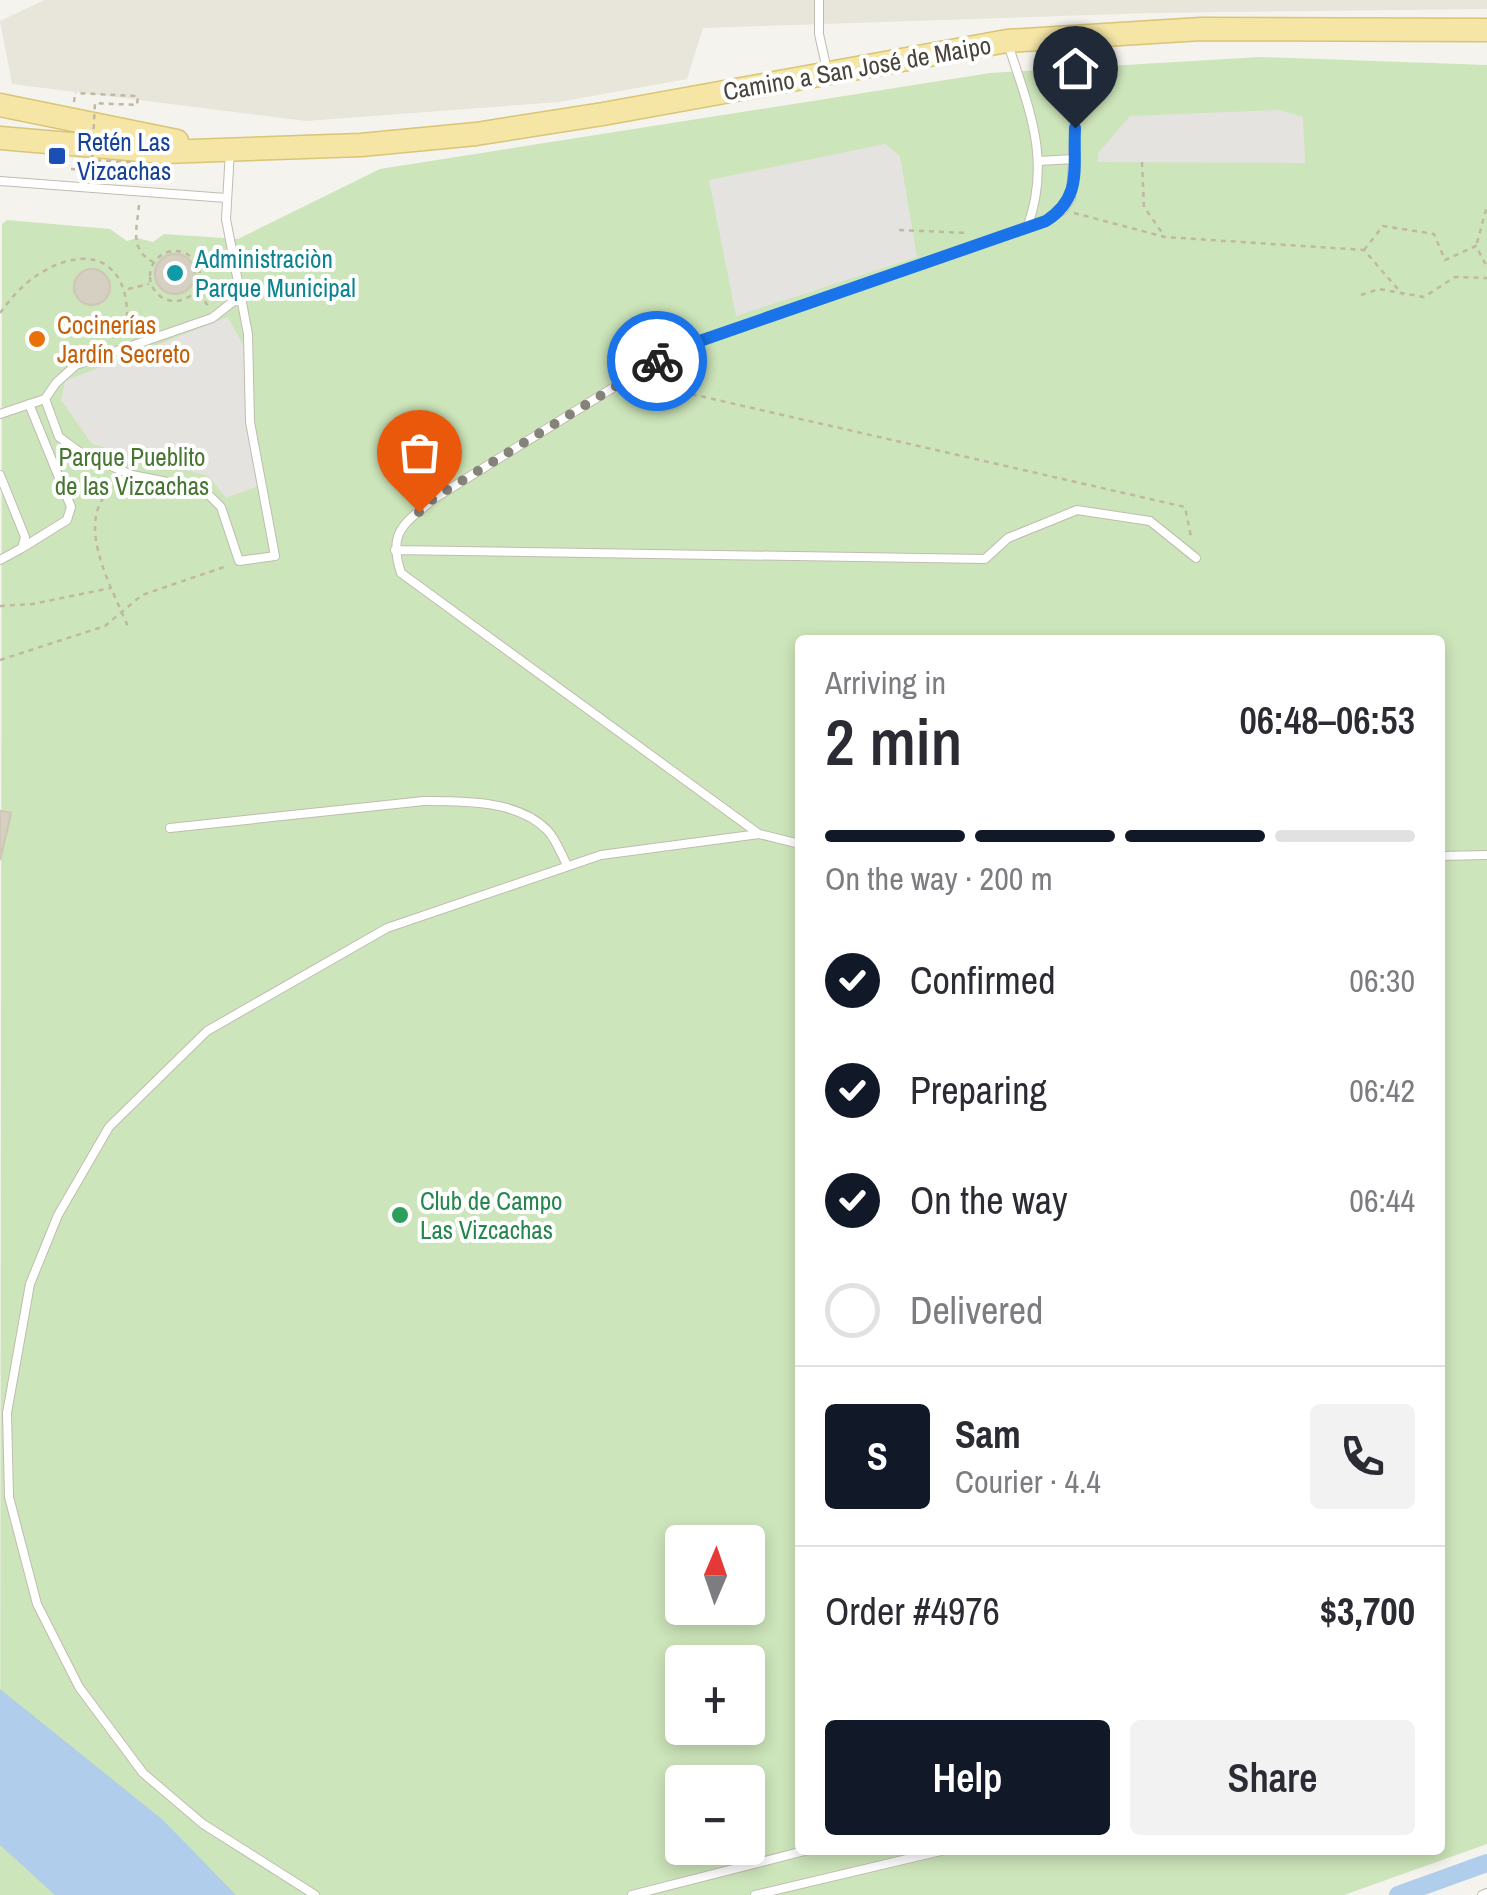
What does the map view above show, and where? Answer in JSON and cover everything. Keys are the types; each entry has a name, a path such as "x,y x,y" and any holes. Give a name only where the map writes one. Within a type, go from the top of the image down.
{"main road":[{"name":"Camino a San José de Maipo","path":"2,142 164,152 361,145 476,134 603,114 1007,41 1201,28 1487,30"},
{"name":"Camino a San José de Maipo","path":"4,106 230,148"}],"lane":[{"path":"820,0 819,34 828,72"},
{"path":"758,834 401,573 395,550 403,525 434,498 653,363 694,343 1027,228 1063,210 1071,198 1079,35"},
{"path":"1007,41 1028,106 1039,161 1038,200 1027,228"},
{"path":"2,142 4,106"},
{"path":"45,399 59,437 81,453 132,475 204,489 221,507 240,561 276,556 250,422 248,334 229,246 226,198 230,148"},
{"path":"1039,161 1074,159"},
{"path":"0,181 226,198"},
{"path":"0,414 45,399 76,365 215,315 240,297"},
{"path":"0,560 67,520 72,506 29,404"},
{"path":"0,475 22,526 22,548"},
{"path":"395,550 986,560 1008,538 1077,510 1150,520 1196,558"},
{"path":"170,828 452,801 492,805 530,816 550,832 567,865"},
{"path":"315,1895 203,1824 143,1774 79,1687 37,1604 9,1497 6,1413 30,1284 58,1215 109,1127 207,1031 387,928 567,865 640,848 758,834 795,843"},
{"path":"1445,856 1487,855"},
{"path":"632,1895 795,1853"},
{"path":"754,1895 925,1855"}],"path":[{"path":"71,169 141,172 142,163 92,160 95,103 138,105 138,96 75,92"},
{"path":"1142,162 1144,208 1166,237"},
{"path":"139,193 136,247 139,254 153,262"},
{"path":"1487,206 1476,246 1487,267"},
{"path":"1063,210 1166,237 1364,250 1402,295"},
{"path":"1364,250 1383,226 1434,234 1445,260 1476,246"},
{"path":"899,230 969,234"},
{"path":"197,264 215,250 229,246"},
{"path":"153,262 172,250 186,253 197,264 204,299 215,315"},
{"path":"0,313 14,294 39,274 66,261 88,259 118,272 126,289 127,320 106,343"},
{"path":"153,262 151,284 160,296 174,301 188,297 199,281"},
{"path":"1361,295 1379,289 1424,297 1455,277 1487,278"},
{"path":"126,289 151,284"},
{"path":"653,363 678,392 1184,508 1196,558"},
{"path":"128,627 97,556 97,511 110,490 132,475"},
{"path":"0,660 105,626 142,595 240,561"},
{"path":"0,606 32,604 111,588"}],"shaded area":[{"path":"44,0 1487,0 1487,9 1152,13 703,28 687,79 559,102 306,121 12,84 0,21"},
{"path":"1280,110 1303,117 1305,163 1098,162 1098,153 1130,116"},
{"path":"885,144 900,156 917,257 736,316 709,180"},
{"path":"228,317 243,345 246,427 258,486 226,498 208,476 92,444 61,400 65,381"}],"green space":[{"name":"Club de Campo Las Vizcachas","path":"1260,57 1487,65 1487,1844 1344,1895 0,1895 2,224 7,220 110,229 127,241 137,238 153,242 164,234 238,239 380,169 990,73"}],"water":[{"path":"0,1689 163,1820 236,1895 55,1895 0,1845"}],"building":[{"name":"Administraciòn Parque Municipal","path":"175,254 189,260 195,274 189,288 175,294 161,288 155,274 161,260"},
{"path":"92,269 105,274 110,287 105,300 92,305 79,300 74,287 79,274"},
{"path":"0,811 11,813 0,860"}],"waterway":[{"path":"1398,1895 1487,1863"}],"way so far":[{"path":"419,512 434,498 657,361"}],"place":[{"name":"Retén Las Vizcachas","path":"57,156"},
{"name":"Administraciòn Parque Municipal","path":"175,273"},
{"name":"Cocinerías Jardín Secreto","path":"37,339"},
{"name":"Club de Campo Las Vizcachas","path":"400,1215"}],"route":[{"path":"657,361 694,343 1046,221 1063,210 1071,198 1075,128"}],"park label":[{"name":"Parque Pueblito de las Vizcachas","path":"132,472"}]}
